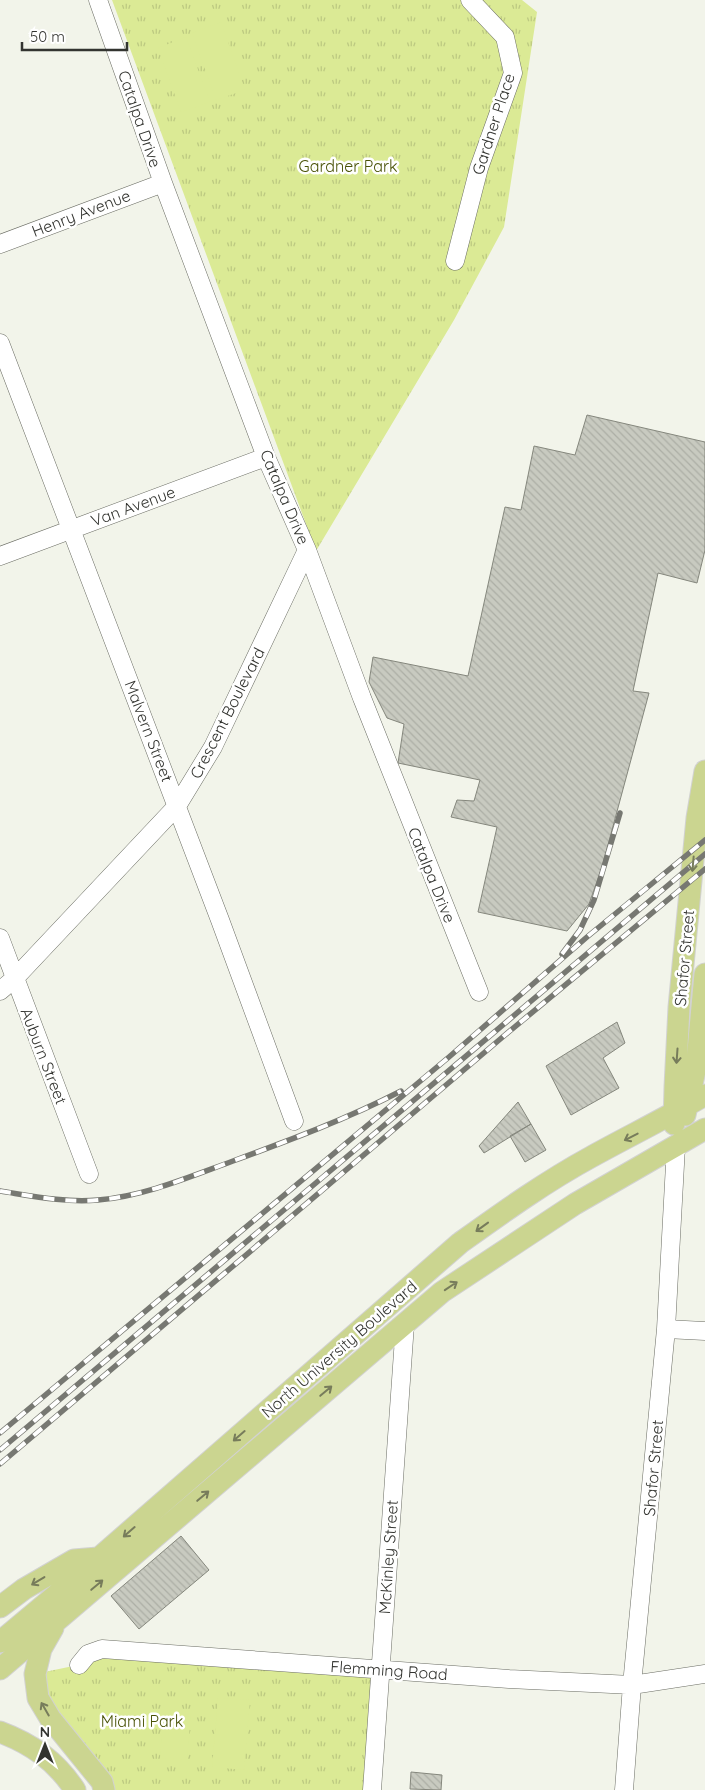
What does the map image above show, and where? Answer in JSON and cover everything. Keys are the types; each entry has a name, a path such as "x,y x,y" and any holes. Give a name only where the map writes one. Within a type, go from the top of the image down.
{"main road":[{"name":"Shafor Street","path":"689,1105 681,988 697,818 705,771"},
{"name":"Shafor Street","path":"676,1146 701,1066 705,974"},
{"name":"North University Boulevard","path":"0,1642 460,1244 511,1207 590,1158 689,1105"},
{"name":"North University Boulevard","path":"0,1669 442,1292 540,1226 705,1129"},
{"path":"0,1607 24,1589 74,1560 98,1558"},
{"path":"60,1616 41,1649 36,1674 38,1698 50,1718 102,1782 104,1790"},
{"path":"0,1732 32,1746 64,1773 75,1790"},
{"path":"47,1758 57,1790"}],"street":[{"name":"Catalpa Drive","path":"98,0 163,183 266,457 308,550 362,698 479,992"},
{"name":"Gardner Place","path":"455,260 479,168 513,73 504,37 470,0"},
{"name":"Henry Avenue","path":"0,244 163,183"},
{"name":"Malvern Street","path":"0,343 72,528 294,1121"},
{"name":"Van Avenue","path":"0,556 266,457"},
{"name":"Crescent Boulevard","path":"0,992 177,806 213,747 308,550"},
{"name":"Auburn Street","path":"0,938 89,1174"},
{"name":"Shafor Street","path":"624,1790 632,1685 666,1329 676,1146"},
{"name":"McKinley Street","path":"372,1790 405,1324"},
{"path":"666,1329 705,1332"},
{"name":"Flemming Road","path":"78,1665 88,1654 102,1649 509,1679 632,1685 705,1674"}],"green space":[{"name":"Gardner Park","path":"112,0 522,0 537,12 504,227 454,320 316,551"},
{"path":"221,22 245,90 216,100 192,33"},
{"path":"186,37 210,102 181,112 158,48"},
{"name":"Miami Park","path":"88,1654 379,1669 372,1790 104,1790 35,1674 78,1665"},
{"path":"218,1698 250,1700 244,1770 212,1767"},
{"path":"164,1710 191,1712 187,1760 160,1758"}],"building":[{"path":"587,415 705,442 705,550 697,583 658,573 633,691 649,693 602,867 589,904 567,931 478,912 497,827 451,817 457,800 474,801 480,780 398,763 404,724 387,718 369,682 373,657 468,676 505,507 521,510 534,446 575,455"},
{"path":"617,1022 625,1043 603,1058 619,1088 571,1115 546,1066"},
{"path":"518,1102 531,1124 484,1153 479,1146"},
{"path":"531,1124 546,1150 525,1162 510,1136"},
{"path":"181,1536 209,1570 139,1629 111,1596"},
{"path":"411,1772 442,1775 441,1790 410,1789"}],"railway":[{"path":"562,954 580,930 594,900 620,813"},
{"path":"0,1433 449,1057 587,937 705,840"},
{"path":"0,1450 705,854"},
{"path":"0,1464 505,1035 705,869"},
{"path":"0,1191 73,1201 86,1201 115,1198 150,1190 297,1137 360,1111 401,1091"}]}
